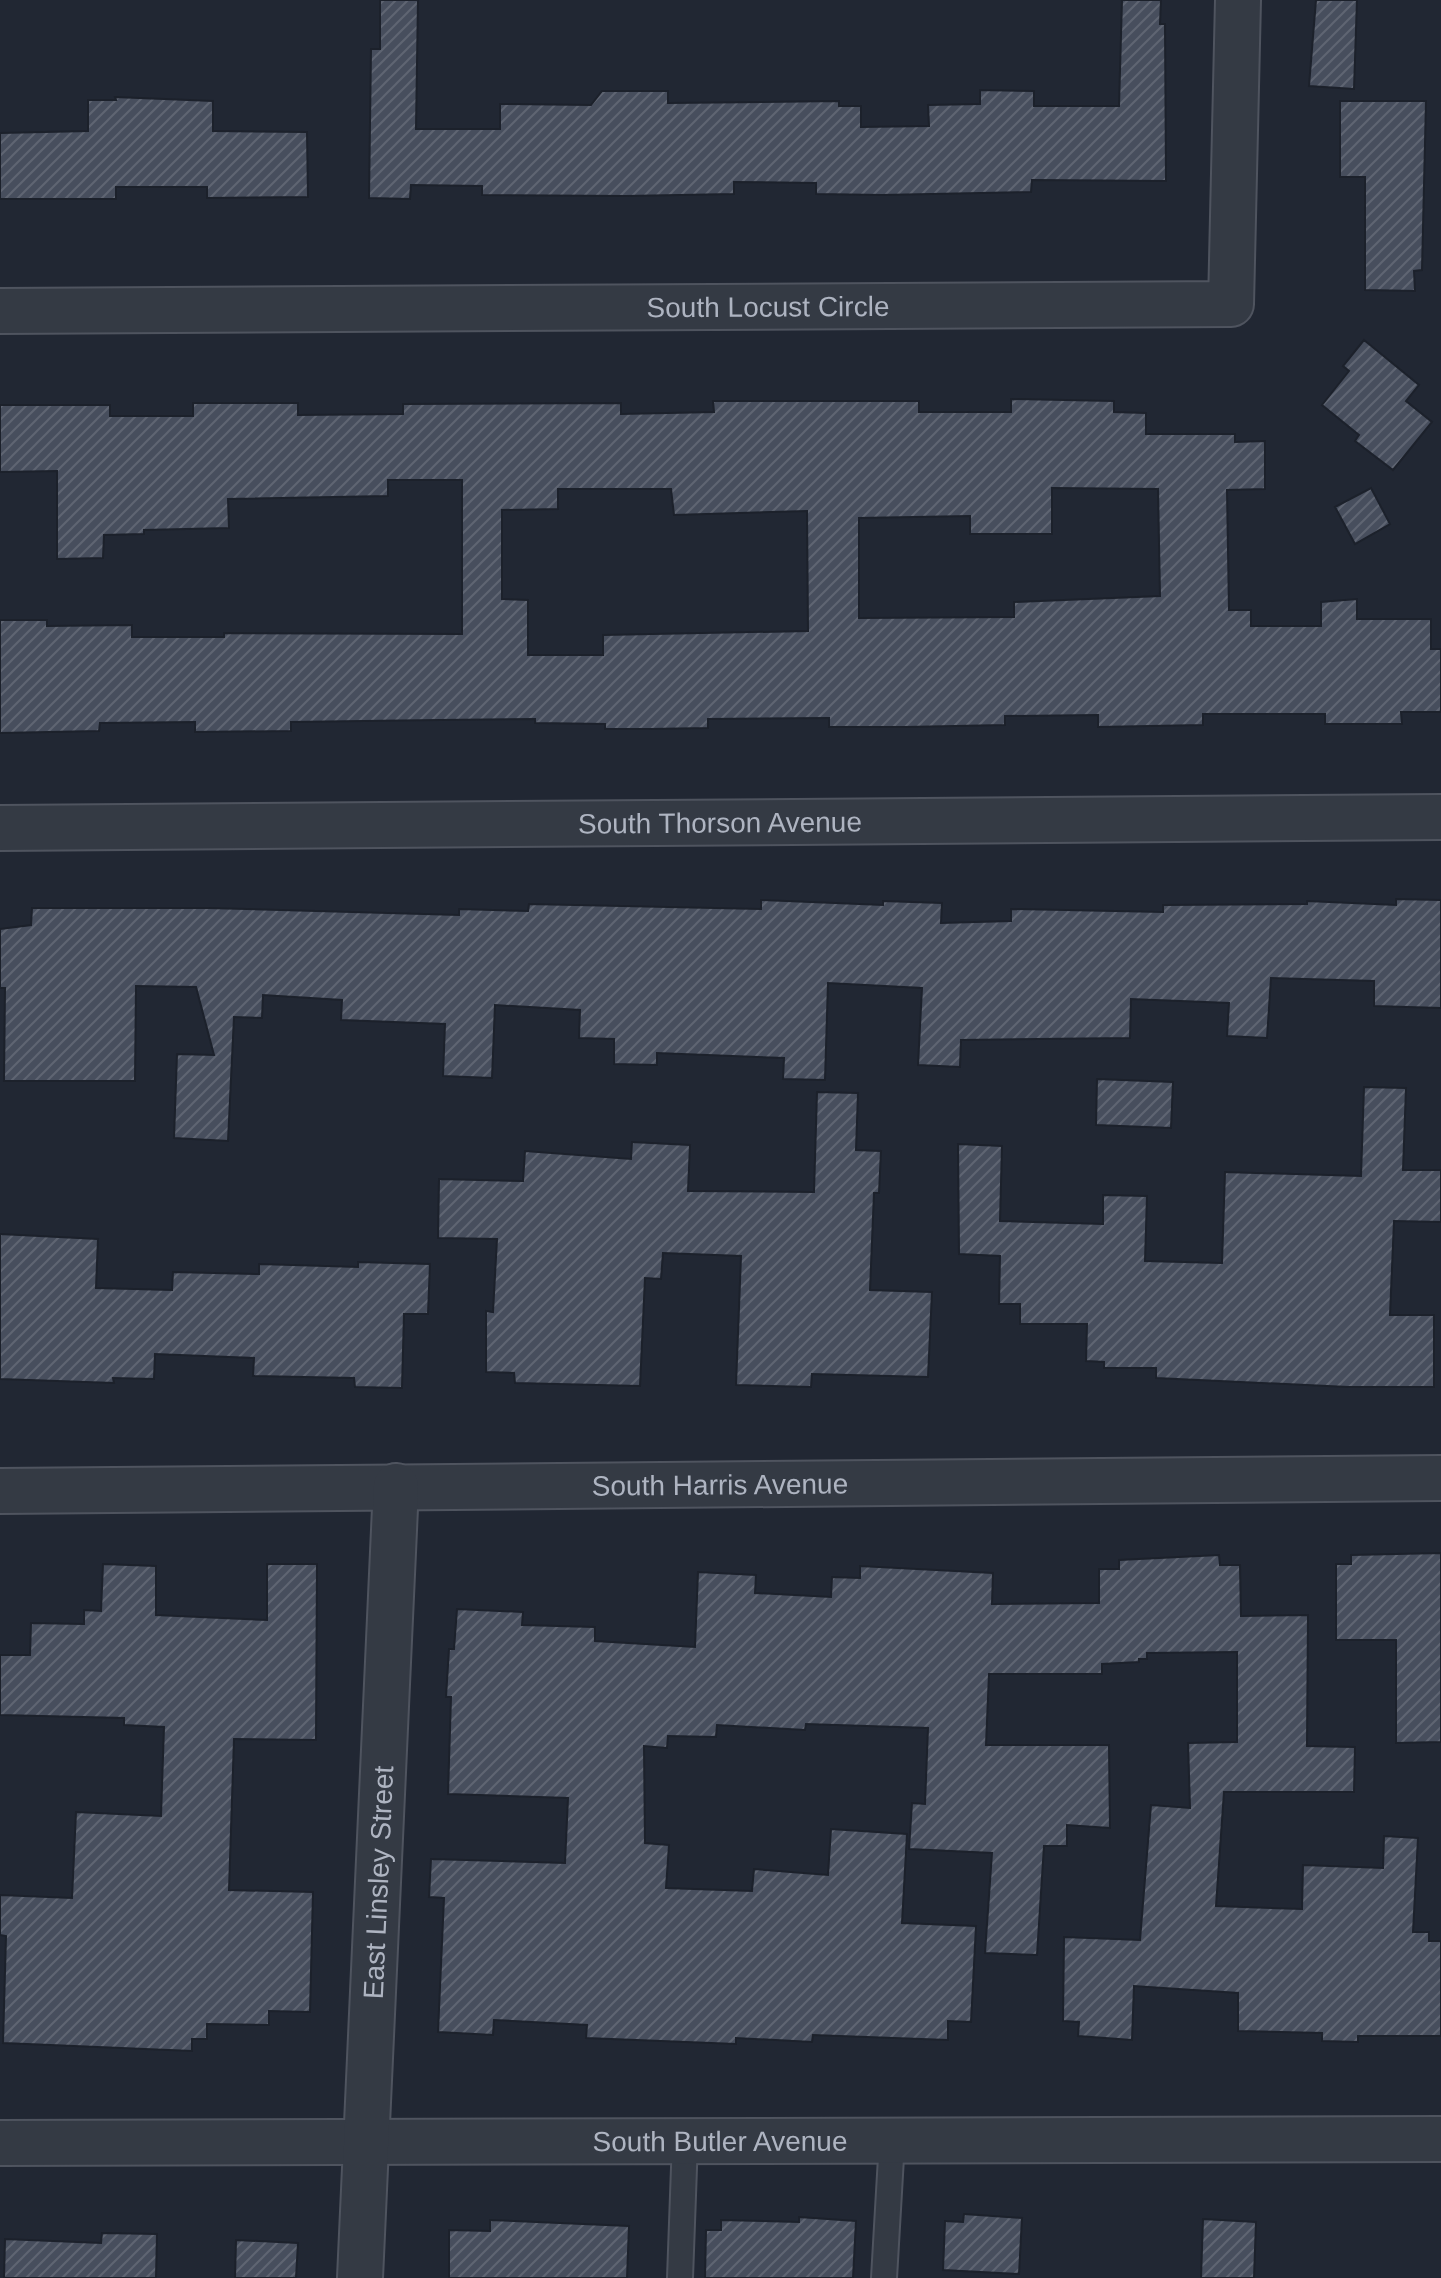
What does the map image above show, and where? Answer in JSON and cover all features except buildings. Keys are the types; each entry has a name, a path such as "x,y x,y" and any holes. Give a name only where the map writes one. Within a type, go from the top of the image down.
{"street":[{"name":"South Locust Circle","path":"0,311 1231,304 1238,0"},
{"name":"South Thorson Avenue","path":"0,828 1441,817"},
{"name":"South Harris Avenue","path":"0,1491 1441,1478"},
{"name":"East Linsley Street","path":"360,2278 396,1486"},
{"name":"South Butler Avenue","path":"0,2143 1441,2139"}],"lane":[{"path":"680,2278 685,2140"},
{"path":"884,2278 892,2140"}]}
